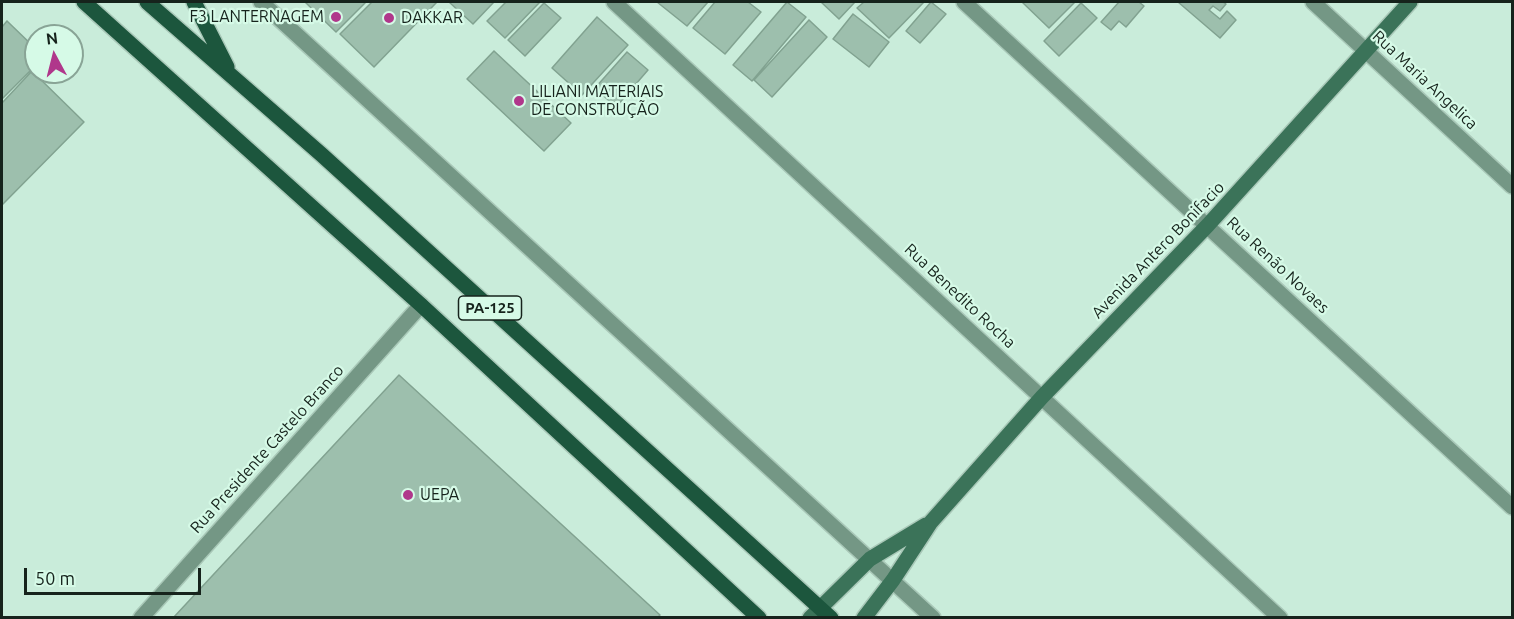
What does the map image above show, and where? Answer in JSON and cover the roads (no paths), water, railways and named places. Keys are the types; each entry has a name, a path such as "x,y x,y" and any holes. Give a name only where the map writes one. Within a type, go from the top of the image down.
{"main road":[{"name":"PA-125","path":"147,2 322,155 820,614"},
{"path":"194,2 231,75"},
{"name":"PA-125","path":"90,3 759,618"}],"street":[{"path":"261,2 933,618"},
{"name":"Rua Benedito Rocha","path":"614,2 1280,618"},
{"name":"Rua Renão Novaes","path":"964,2 1512,507"},
{"name":"Rua Maria Angelica","path":"1313,2 1512,186"},
{"name":"Avenida Antero Bonifacio","path":"864,618 893,580 931,522 1042,397 1208,225 1410,2"},
{"name":"Rua Presidente Castelo Branco","path":"141,618 421,305"},
{"name":"Avenida Antero Bonifacio","path":"820,614 870,559 931,522"}],"place":[{"name":"F3 LANTERNAGEM","path":"336,17"},
{"name":"DAKKAR","path":"389,18"},
{"name":"LILIANI MATERIAIS DE CONSTRUÇÃO","path":"519,101"},
{"name":"UEPA","path":"408,495"}]}
